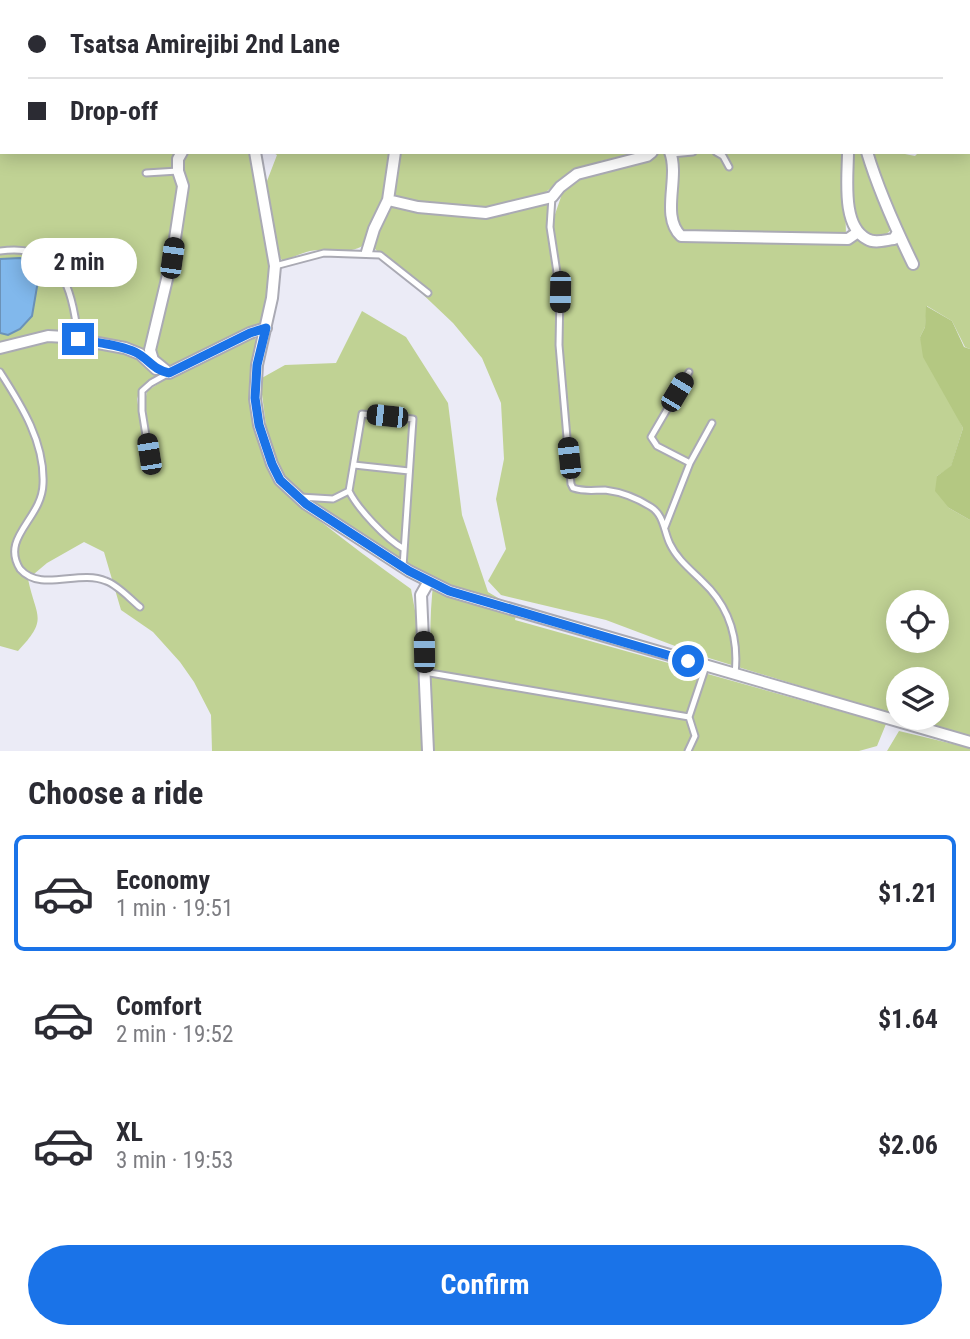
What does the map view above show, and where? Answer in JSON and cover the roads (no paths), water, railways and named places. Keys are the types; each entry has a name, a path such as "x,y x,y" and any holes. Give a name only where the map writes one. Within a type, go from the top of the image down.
{"street":[{"path":"169,373 153,360 150,350 172,258 183,186 178,171 181,154"},
{"path":"255,154 275,266 275,282 257,365 255,398 259,425 272,464 280,480 298,497 402,567 449,591 496,607 565,623 970,742"},
{"path":"367,252 374,229 388,200 395,154"},
{"path":"388,200 418,207 486,213 552,197 577,174 650,154"},
{"path":"671,154 674,180 671,220 673,229 681,236 848,239 858,232"},
{"path":"848,154 848,212 858,232 867,240 878,242 894,239 898,232"},
{"path":"868,154 876,183 914,264"},
{"path":"0,348 48,336 78,339 125,348 140,354 160,371 169,373 250,333 266,328"},
{"path":"428,751 421,595 429,581"}],"lane":[{"path":"720,154 729,167"},
{"path":"146,173 178,171"},
{"path":"552,197 550,227 560,292 559,345 571,484 573,488 584,491 605,490 623,494 654,509 666,527 670,544 683,562 723,604 733,629 737,655 735,674"},
{"path":"0,251 18,248 45,255 69,291 76,315 78,339"},
{"path":"275,266 324,253 380,254 428,293"},
{"path":"0,372 37,436 43,476 43,487 36,508 13,540 11,554 22,570 37,581 64,578 101,579 108,581 140,607"},
{"path":"689,372 652,437 657,446 690,463"},
{"path":"149,454 142,411 142,391 169,373"},
{"path":"402,567 404,549 413,419 362,414 349,491 354,501 370,518 395,544 404,549"},
{"path":"666,527 690,463 712,423"},
{"path":"354,465 409,471"},
{"path":"298,497 333,499 349,491"},
{"path":"688,751 695,736 690,717 706,666"},
{"path":"424,672 690,717"}],"water":[{"path":"20,258 33,262 38,281 32,316 20,329 8,335 0,333 0,259"}]}
